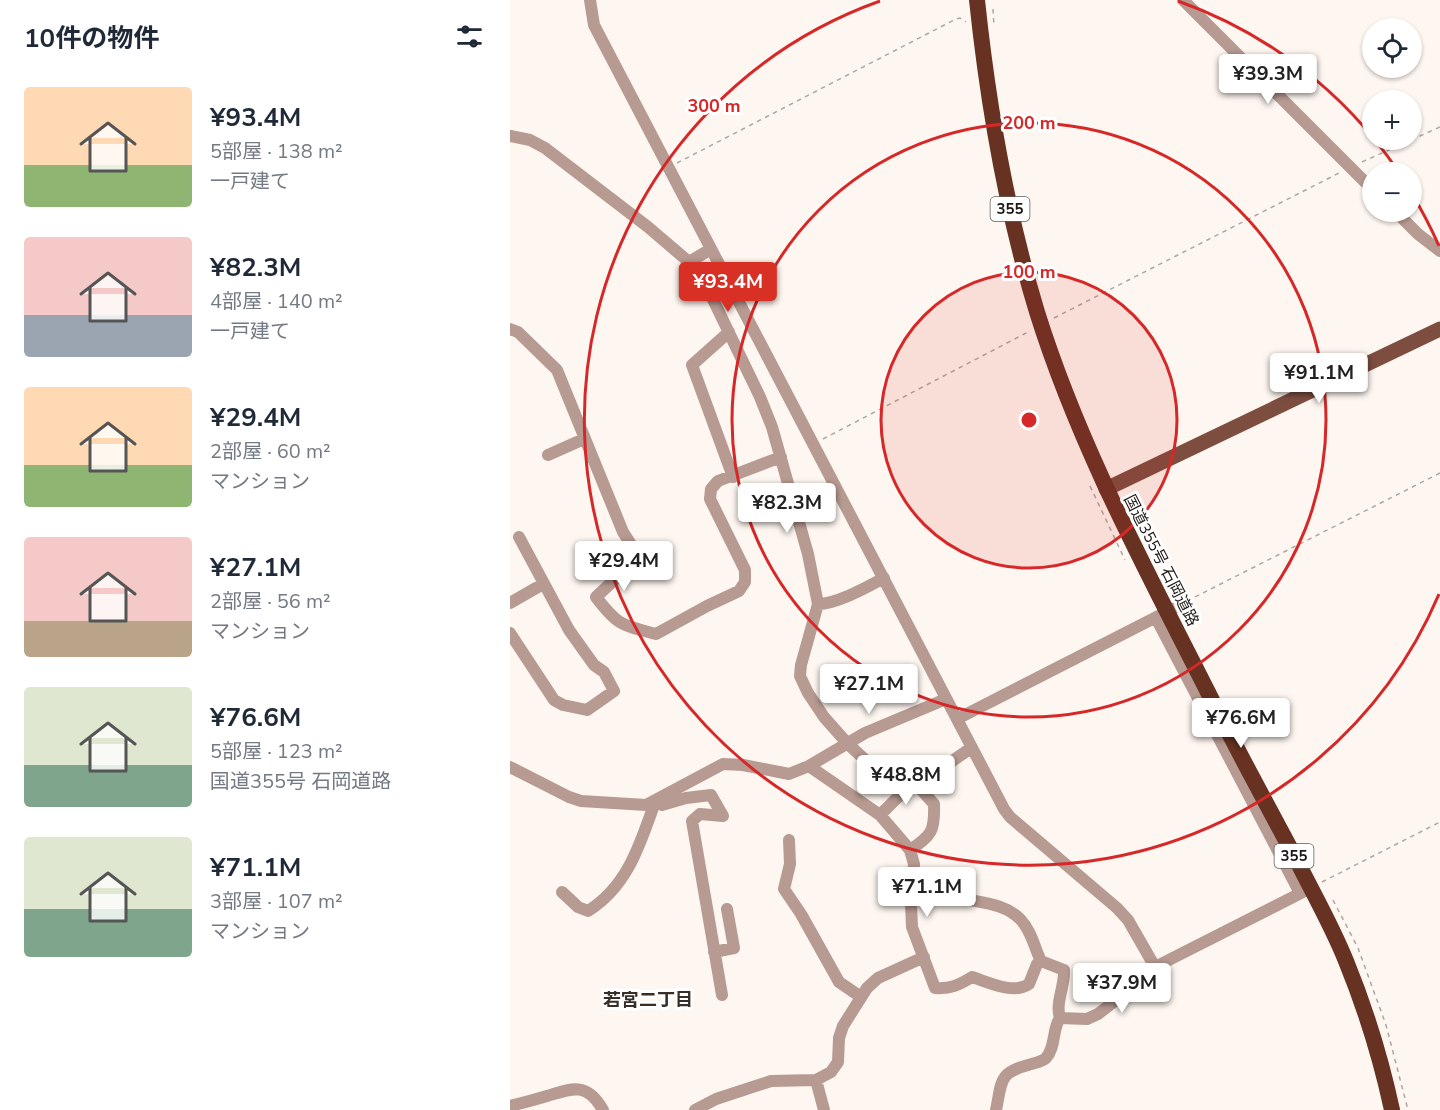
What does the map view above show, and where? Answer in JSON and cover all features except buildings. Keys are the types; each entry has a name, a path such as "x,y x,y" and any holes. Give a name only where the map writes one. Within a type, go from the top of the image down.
{"highway":[{"name":"国道355号 石岡道路","path":"977,0 983,60 1003,177 1026,273 1042,326 1073,410 1106,489 1305,891 1346,959 1382,1067 1392,1110"}],"main road":[{"path":"1106,489 1440,329"}],"street":[{"path":"590,0 594,25 1008,815 1117,908 1128,920 1155,967"},
{"path":"1183,0 1362,179"},
{"path":"510,136 530,140 545,148 648,227 689,262 706,285 772,427 808,554 818,604 800,676 824,717 847,743 878,772 904,791"},
{"path":"1405,222 1440,251"},
{"path":"689,262 711,249"},
{"path":"510,329 524,337 557,370 623,532 639,557 596,597 612,617 623,625 656,634 739,591 745,582 745,570 710,499 711,489 718,481 781,457"},
{"path":"729,332 692,365 733,477"},
{"path":"548,455 584,439"},
{"path":"510,633 554,700 563,705 587,710 614,691 604,672 594,665 569,630 519,537"},
{"path":"818,604 850,594 884,578"},
{"path":"510,603 543,584"},
{"path":"957,719 1167,612"},
{"path":"510,767 581,801 646,805 723,764 743,765 789,774 809,766 865,733 946,699"},
{"path":"880,815 904,791 917,785 971,748"},
{"path":"809,766 880,815 910,850 914,859 912,927 936,988 946,989 958,986 972,977 1020,988 1029,984 1037,964 1041,961"},
{"path":"910,850 929,837 933,826 934,804 917,785"},
{"path":"655,802 662,805 686,798 711,795 723,816 700,814 692,821 722,995"},
{"path":"562,892 578,908 588,911 603,902 623,879 655,802"},
{"path":"789,840 790,864 784,889 801,914 839,982 861,997"},
{"path":"913,881 956,897 999,907 1017,916 1033,939 1041,961 1064,970 1058,1011 1060,1018 1051,1049 1046,1058 1016,1068 1005,1075 996,1110"},
{"path":"1060,1018 1087,1019 1098,1014 1151,973 1155,967 1305,891"},
{"path":"714,952 734,948 727,909"},
{"path":"694,1110 716,1099 771,1081 816,1080 831,1072 838,1062 840,1031 861,997 878,978 924,957"},
{"path":"816,1080 824,1110"},
{"path":"510,1106 568,1088 581,1089 591,1095 603,1110"}],"path":[{"path":"993,9 994,28"},
{"path":"668,167 956,19 966,22"},
{"path":"814,444 1350,168 1440,127"},
{"path":"1167,612 1440,472"},
{"path":"1305,891 1440,822"}],"district":[{"name":"若宮二丁目","path":"648,1000"}]}
